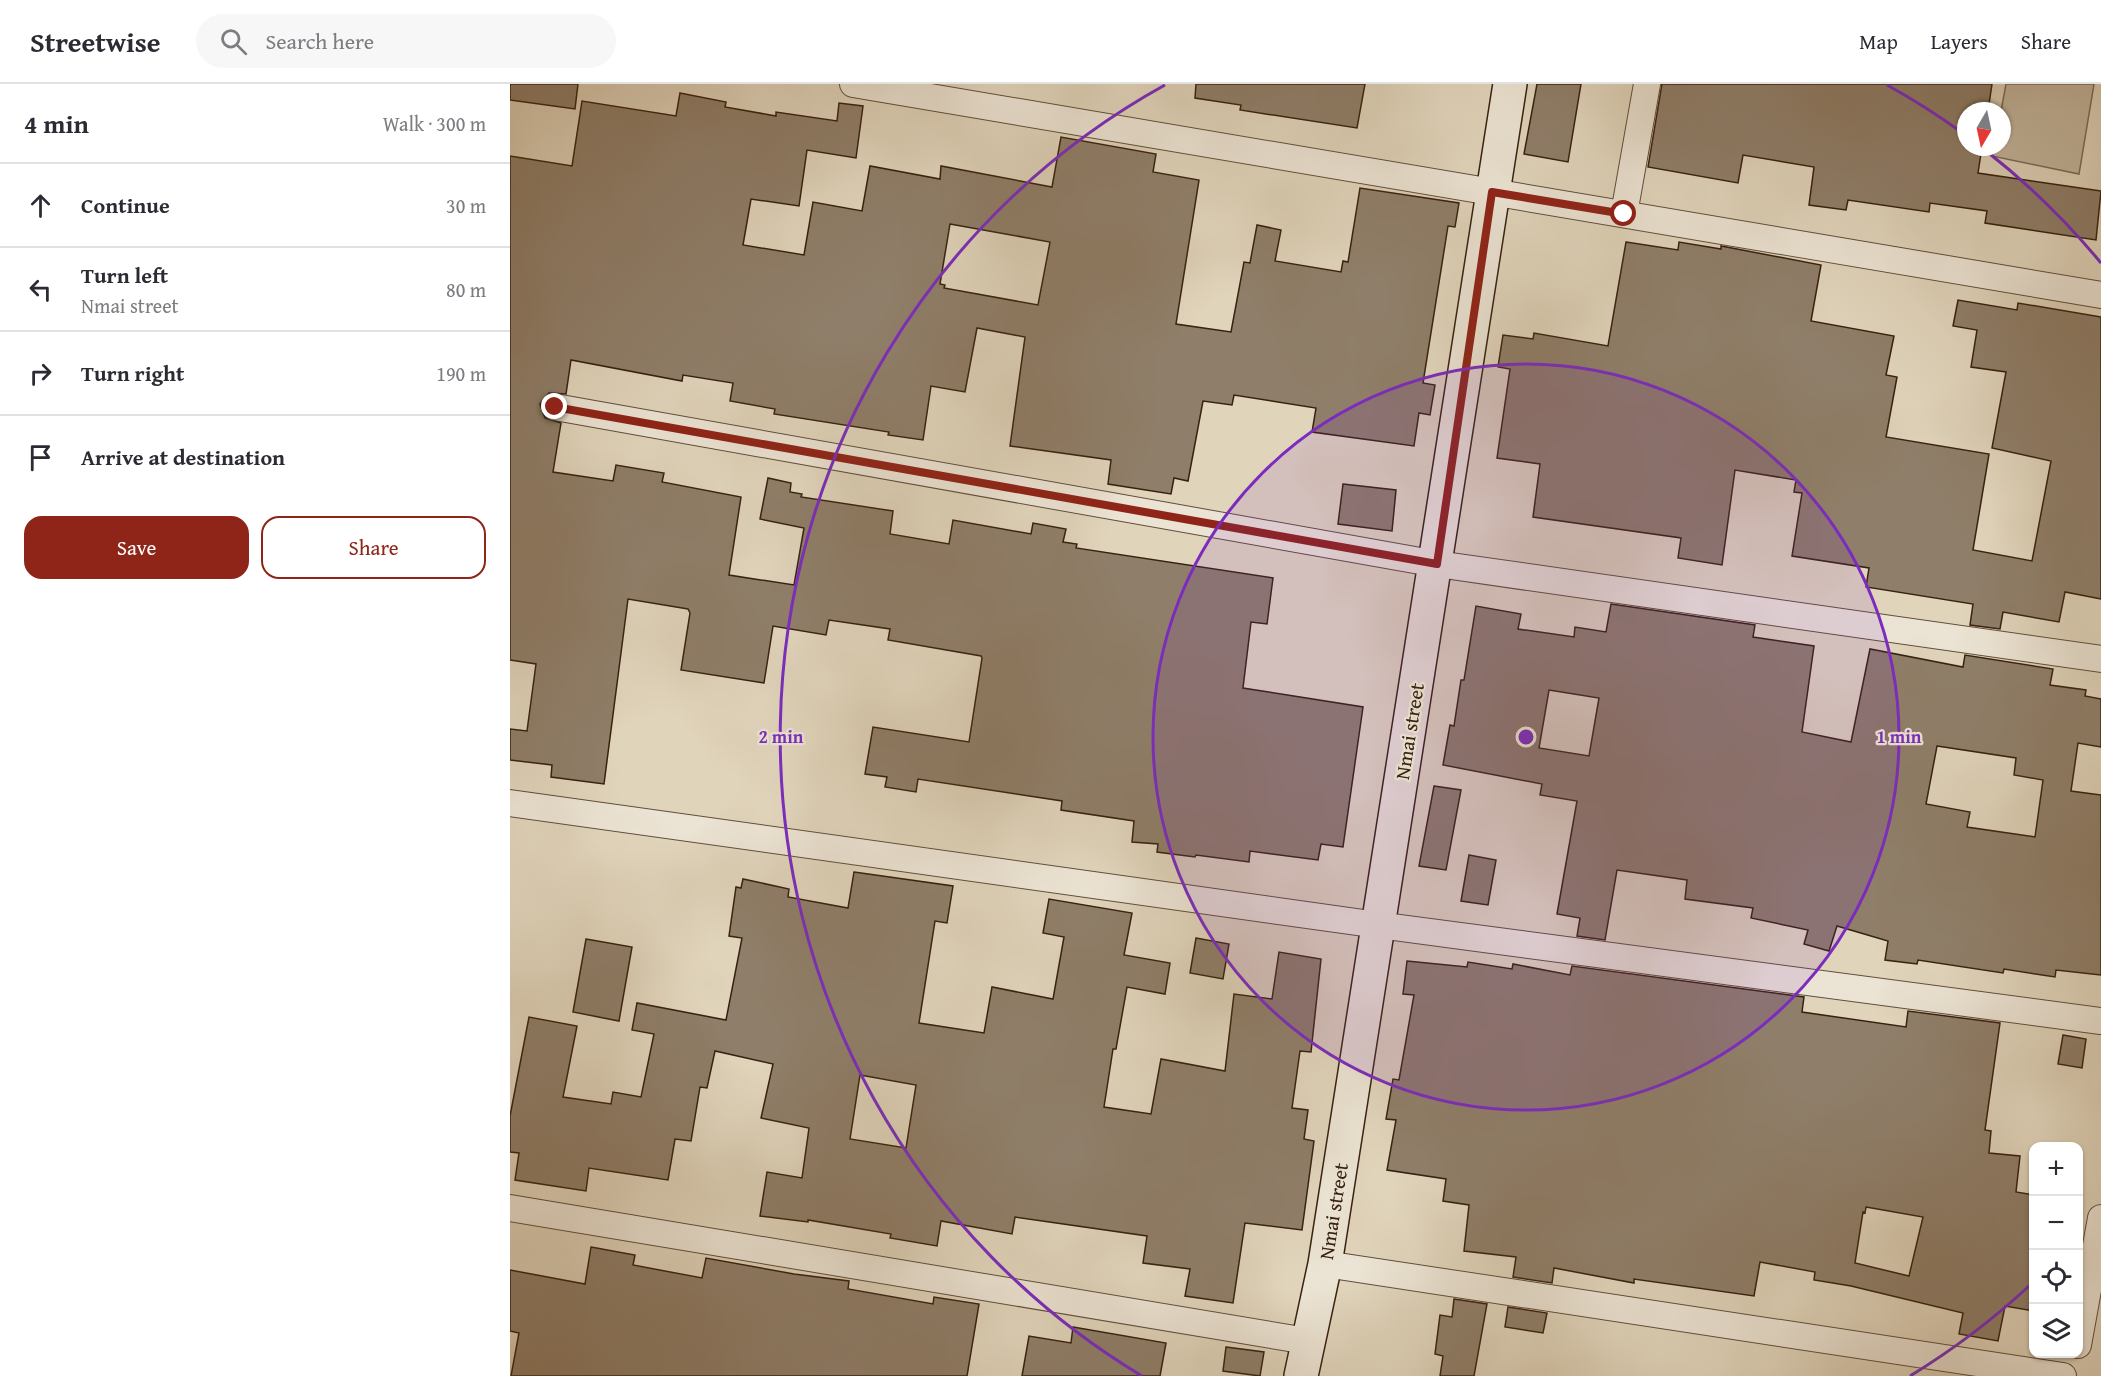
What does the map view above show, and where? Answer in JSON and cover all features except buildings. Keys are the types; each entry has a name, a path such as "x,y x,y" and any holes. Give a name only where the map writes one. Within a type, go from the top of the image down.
{"street":[{"path":"853,84 2101,295"},
{"name":"Nmai street","path":"1301,1376 1325,1264 1437,564 1510,84"},
{"path":"1624,214 1647,84"},
{"path":"555,407 1437,564 2101,659"},
{"path":"510,803 1378,925 2101,1021"},
{"path":"510,1208 1307,1341"},
{"path":"2083,1322 2101,1218"},
{"path":"1325,1264 2063,1376"},
{"path":"2073,1376 2076,1358"}],"shaded area":[{"path":"2006,84 2094,84 2079,174 1992,156 2011,156 2011,102 2003,102"}],"route":[{"path":"555,407 1437,564 1492,192 1624,214"}]}
